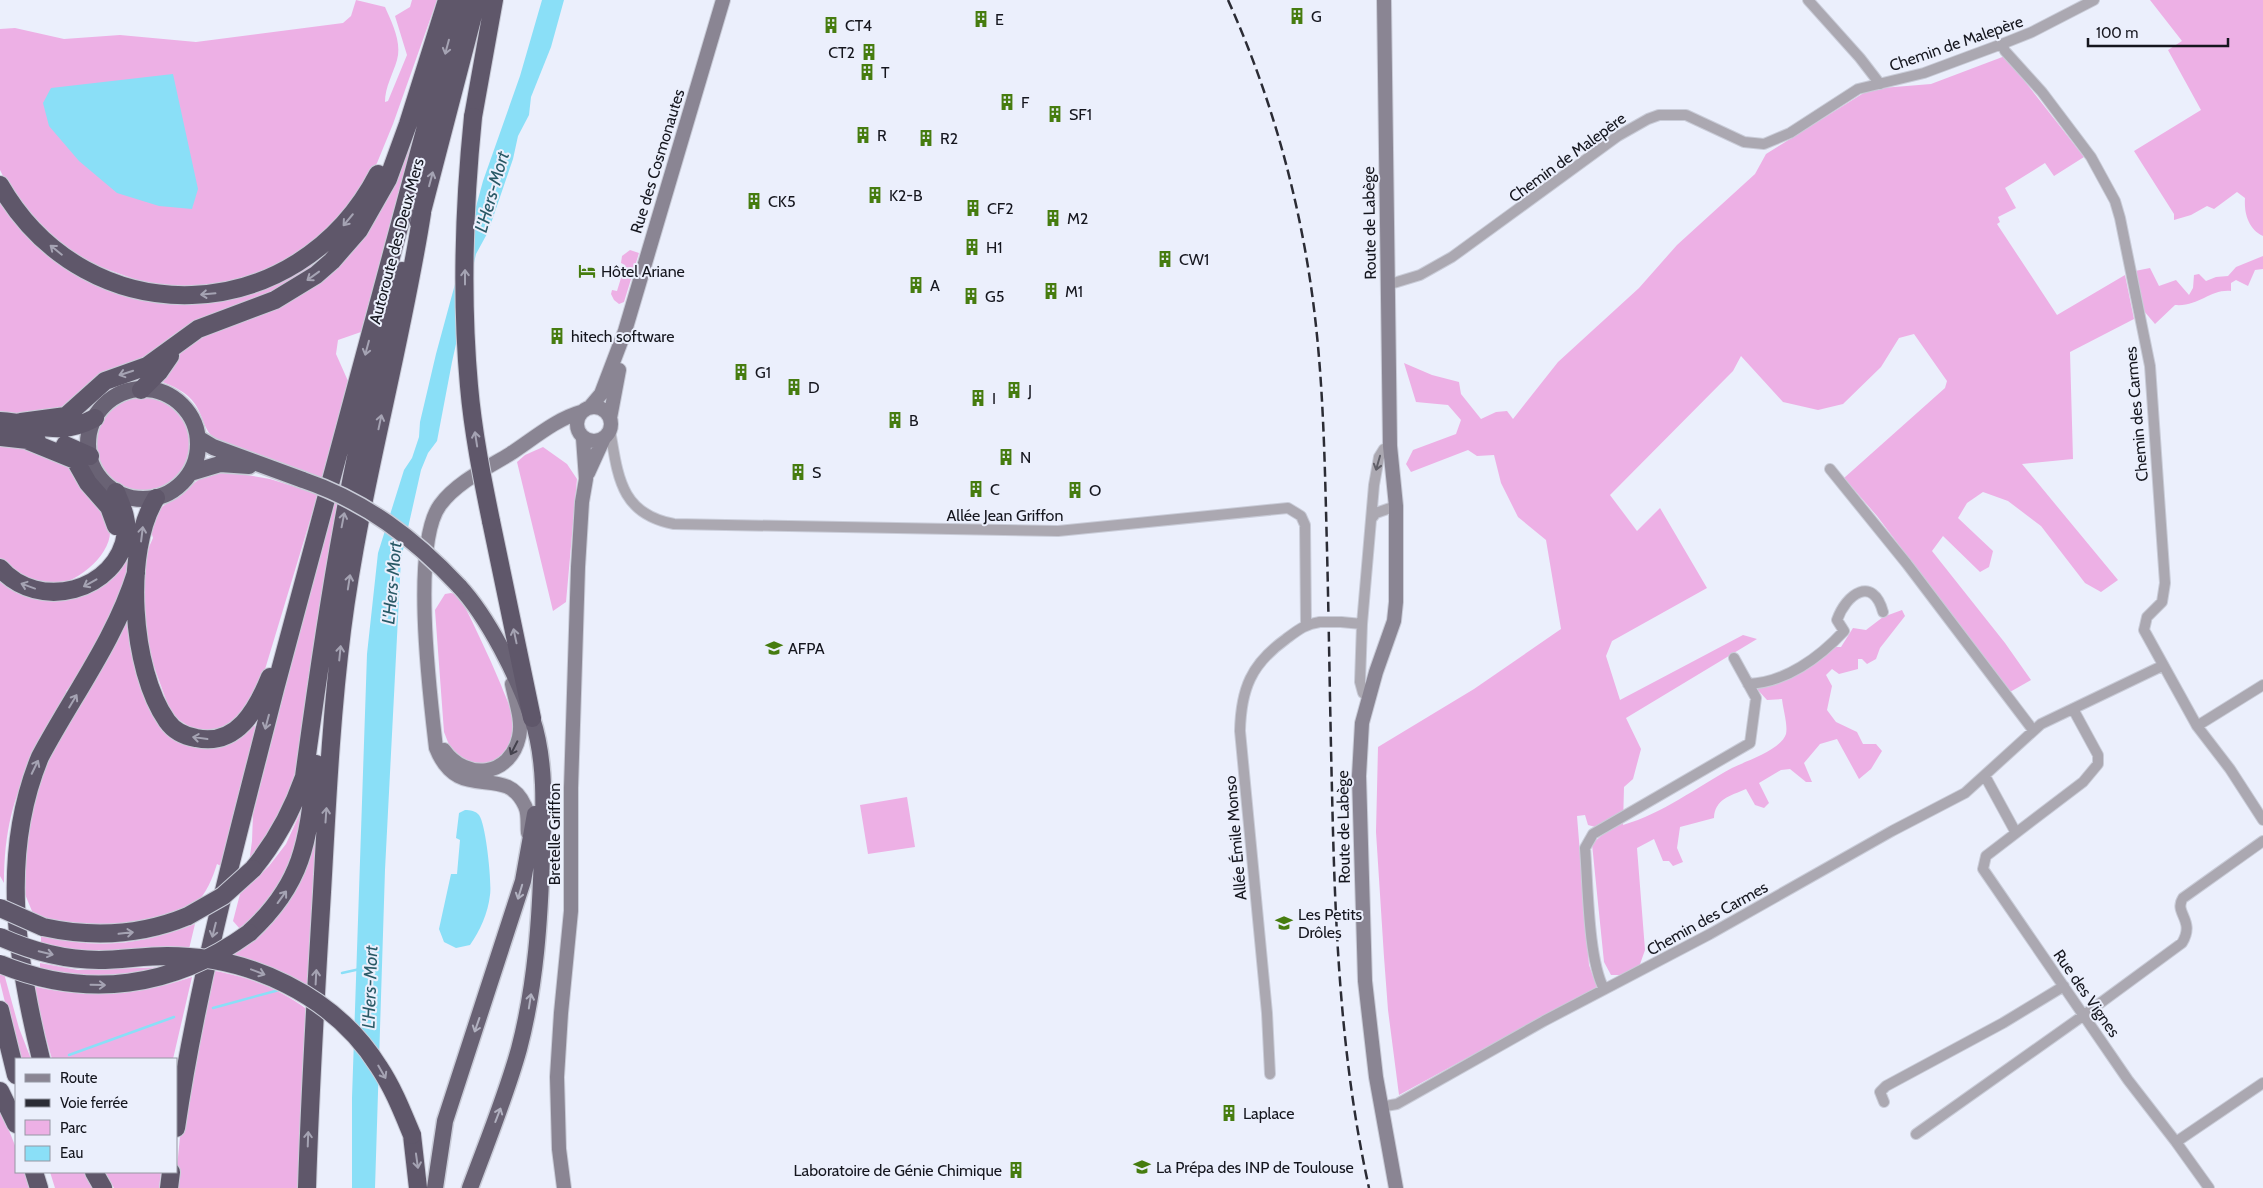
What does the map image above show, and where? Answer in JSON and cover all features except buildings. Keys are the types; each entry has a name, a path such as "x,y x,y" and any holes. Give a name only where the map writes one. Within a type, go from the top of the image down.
{"highway":[{"path":"21,422 66,416 105,381 147,366 198,328 269,303 294,290 322,270 346,246 369,216 388,179 408,124 447,0"},
{"name":"Autoroute des Deux Mers","path":"292,624 460,0"},
{"path":"0,908 43,927 84,934 130,933 170,924 223,896 253,869 282,829 294,806 304,777 318,672 353,468 402,272 422,212 477,0"},
{"path":"470,1188 502,1106 528,1010 541,911 544,795 539,750 475,435 466,342 466,190 473,117 494,0"},
{"path":"0,185 21,217 34,231 73,263 95,275 142,291 167,294 214,294 235,290 258,283 297,265 320,248 343,225 375,181 425,68"},
{"path":"307,1188 311,1058 332,728 342,630 366,489 412,276 422,212"},
{"path":"142,390 159,372 182,340"},
{"path":"142,390 161,393 179,403 191,418 198,438 198,450 190,472 176,488 156,498 135,499 116,492 99,477 90,456 90,430 95,418 106,404 120,395 142,390"},
{"path":"0,421 21,422 57,430 80,426 95,418"},
{"path":"0,437 65,444 90,456"},
{"path":"198,438 214,447 268,469 335,492 385,520 420,546 471,599 516,681 532,718"},
{"path":"26,440 75,460 88,482 109,507 115,520 117,532 112,549 113,563"},
{"path":"190,472 220,464 268,469"},
{"path":"0,568 12,579 42,591 62,592 85,586 96,580 113,563 126,533 126,518 116,492"},
{"path":"156,498 143,526 136,573 135,612 146,669 156,701 168,722 180,733 206,740 216,739 236,731 244,724 263,693 292,624"},
{"path":"40,1058 14,935 9,894 10,841 24,789 39,757 101,656 120,618 136,573"},
{"path":"435,1188 445,1121 523,881 535,819 536,794 530,745 512,684 486,631 459,586"},
{"path":"178,1115 193,1021 208,952 292,624"},
{"path":"0,964 31,975 67,984 124,984 161,977 192,967 207,960 249,933 282,899 295,875 304,850 310,817 323,701 318,672"},
{"path":"0,932 19,1004 40,1058"},
{"path":"0,937 29,949 81,959 166,956 212,959 255,970 285,984 325,1009 358,1040 389,1084 412,1135 418,1188"},
{"path":"0,1010 15,1071"},
{"path":"0,1091 15,1122"},
{"path":"34,1173 39,1188"},
{"path":"43,1173 47,1188"},
{"path":"95,1173 103,1188"},
{"path":"169,1188 171,1173"}],"main road":[{"name":"Rue des Cosmonautes","path":"586,409 601,394 625,331 723,0"},
{"name":"Route de Labège","path":"1384,0 1390,446 1396,506 1398,572 1394,621 1369,696 1360,740 1362,916 1365,981 1380,1107 1396,1188"},
{"name":"Rue des Cosmonautes","path":"600,441 626,345 625,331"},
{"path":"529,845 526,808 520,798 502,784 463,780 451,773 441,761 436,748 432,720 424,599 428,536 439,507 458,487 543,433 560,420 586,409 600,408 600,441"},
{"path":"586,409 576,426 600,441"},
{"path":"543,433 562,430 600,441"},
{"name":"Bretelle Griffon","path":"586,479 592,465 598,460 600,441"},
{"name":"Bretelle Griffon","path":"564,1188 558,1135 557,1077 560,1014 571,911 571,788 578,558 586,479 600,441"},
{"path":"432,720 442,747 451,760 466,769 482,771 496,768 507,760 516,747 519,736 520,724 512,684"},
{"path":"479,1188 481,1181 480,1160"}],"street":[{"name":"Chemin de Malepère","path":"1808,0 1860,58 1880,84"},
{"name":"Chemin de Malepère","path":"1387,285 1420,275 1452,257 1618,136 1648,119 1659,115 1686,115 1744,142 1764,144 1790,133 1851,92 1924,73 2002,44 2032,32 2094,0"},
{"name":"Chemin des Carmes","path":"1380,1107 1397,1104 1965,792 2033,730 2162,666 2144,630 2148,617 2162,602 2165,583 2150,366 2120,218 2115,201 2091,157 2068,124 2005,51 2002,44"},
{"name":"Allée Jean Griffon","path":"600,441 625,492 638,509 653,519 674,524 1058,531 1288,508 1300,516 1305,525 1306,624"},
{"path":"1369,696 1363,693 1360,682 1362,624 1377,465 1384,449 1390,446"},
{"path":"1830,469 1907,564 2033,730"},
{"path":"1372,518 1376,513 1396,506"},
{"path":"1748,684 1758,684 1797,670 1827,650 1844,631 1837,620 1841,608 1859,590 1865,590 1872,594 1881,603 1883,612"},
{"path":"1306,624 1341,622 1362,624"},
{"name":"Allée Émile Monso","path":"1270,1074 1267,1013 1240,731 1240,713 1244,694 1256,667 1277,645 1306,624"},
{"path":"1604,989 1598,977 1593,943 1585,848 1587,841 1593,834 1750,742 1756,698 1734,658"},
{"path":"2162,666 2197,726 2230,769 2263,820"},
{"path":"2197,726 2263,685"},
{"name":"Rue des Vignes","path":"2073,709 2098,755 2098,764 2083,782 1986,856 1983,869 2128,1080 2210,1188"},
{"path":"1984,776 2016,833"},
{"path":"1916,1134 2084,1015 2182,942 2187,934 2188,927 2180,909 2183,898 2263,841"},
{"path":"1884,1102 1880,1092 1886,1086 2064,986"},
{"path":"2176,1142 2263,1083"}],"green space":[{"path":"356,0 385,7 396,33 398,46 397,60 386,91 385,102 388,101 407,55 395,16 410,7 412,0 437,0 393,124 377,163 361,192 344,215 292,259 247,279 197,288 148,284 87,262 51,237 8,186 0,170 0,29 15,28 64,39 120,35 196,42 343,23 351,16"},
{"path":"2150,0 2263,0 2263,236 2250,225 2246,215 2245,198 2237,192 2214,209 2207,206 2191,215 2174,220 2174,214 2134,151 2201,110 2168,50 2182,41"},
{"path":"2005,56 2084,157 2054,176 2045,163 2005,188 2016,208 1998,217 2000,222 1997,224 2057,315 2125,275 2134,319 2070,352 2073,459 2022,464 2118,580 2101,592 2085,583 2041,526 2008,501 1983,492 1967,503 1958,518 1993,551 1989,567 1980,572 1943,536 1932,551 2005,643 2031,680 2010,692 1877,516 1844,478 1945,388 1947,381 1914,334 1899,338 1881,367 1843,404 1818,410 1783,402 1741,356 1733,371 1610,495 1637,531 1660,508 1707,588 1612,641 1606,656 1620,700 1743,635 1757,639 1626,718 1641,749 1633,779 1624,787 1623,825 1666,807 1732,768 1777,745 1786,734 1782,699 1767,700 1757,689 1766,679 1796,668 1826,647 1841,647 1853,628 1866,630 1883,617 1902,610 1905,616 1880,648 1876,659 1867,664 1862,659 1858,659 1858,669 1839,674 1832,669 1826,675 1832,686 1827,710 1836,722 1857,732 1863,744 1876,744 1882,751 1871,769 1859,779 1837,739 1820,744 1804,763 1812,782 1806,782 1790,769 1781,770 1759,783 1769,803 1764,808 1755,805 1746,789 1720,802 1714,818 1680,827 1677,848 1683,862 1673,866 1669,861 1663,861 1654,839 1637,848 1645,950 1639,967 1620,975 1611,975 1604,962 1592,844 1602,835 1599,828 1588,825 1585,815 1577,816 1589,965 1597,987 1399,1095 1388,1010 1376,832 1378,747 1474,689 1561,629 1546,540 1518,517 1501,483 1494,455 1477,456 1468,450 1411,472 1406,464 1413,450 1456,434 1461,420 1448,405 1416,402 1404,363 1432,375 1459,382 1461,394 1481,419 1496,412 1507,411 1513,419 1558,362 1639,288 1677,245 1755,174 1766,154 1870,89 1931,84"},
{"path":"411,135 414,137 361,332 338,340 336,354 348,381 322,479 217,440 206,428 192,400 179,390 160,381 171,359 195,338 307,288"},
{"path":"0,197 14,218 36,243 95,282 220,298 338,237 341,240 297,277 267,294 193,323 179,331 152,353 65,408 39,415 0,412"},
{"path":"630,250 639,253 624,302 619,304 611,294 612,290 617,291 625,265 621,263 622,256"},
{"path":"2263,256 2263,269 2255,270 2248,286 2236,280 2231,283 2231,291 2217,293 2183,305 2175,305 2155,324 2138,304 2135,271 2150,268 2159,286 2176,280 2189,295 2193,288 2194,275 2199,274 2206,281 2216,277 2228,276 2236,267"},
{"path":"134,397 152,397 177,410 187,426 190,444 187,462 177,478 152,491 134,491 109,478 96,453 96,435 109,410"},
{"path":"0,444 47,454 70,463 105,517 110,531 108,542 94,563 71,580 46,586 35,584 19,575 0,559"},
{"path":"543,447 567,464 577,479 566,602 553,611 517,462 525,455"},
{"path":"223,471 270,479 318,494 263,676 249,707 229,725 215,731 193,729 176,718 169,708 152,661 143,614 144,572 149,547 153,538 151,531 158,510 201,478"},
{"path":"333,500 338,502 324,582 303,737 293,787 285,807 249,863 253,814"},
{"path":"135,520 132,562 115,611 91,657 66,691 69,696 30,763 21,784 8,829 4,883 0,876 0,576 10,585 91,587"},
{"path":"445,594 459,595 465,606 496,673 513,721 513,731 506,750 491,762 482,765 472,764 459,758 451,748 444,732 435,610"},
{"path":"128,616 178,739 253,725 257,728 221,866 217,864 206,891 195,904 166,917 130,925 91,927 72,925 34,916 22,887 26,912 14,882 28,791"},
{"path":"907,797 915,847 868,854 860,805"},
{"path":"305,802 297,857 266,911 240,929 233,921 240,894 269,866 286,844"},
{"path":"319,832 309,988 276,970 233,955 264,930 287,902 303,871 315,833"},
{"path":"195,924 189,949 80,952 41,945 41,935 81,943 119,943 156,937"},
{"path":"0,959 19,1028 31,1058 19,1058 0,982"},
{"path":"40,963 78,970 168,967 136,974 105,976 40,971"},
{"path":"210,970 262,984 286,995 308,1010 301,1188 175,1188 176,1173 178,1173 182,1116"},
{"path":"192,977 173,1058 52,1058 31,986 73,993 112,994 132,992"},
{"path":"0,1108 15,1146 15,1173 26,1173 32,1188 0,1188"},
{"path":"50,1173 86,1173 94,1188 55,1188"},
{"path":"106,1173 161,1173 159,1188 114,1188"}],"water":[{"name":"L'Hers-Mort","path":"542,0 564,0 551,47 531,97 529,115 518,136 513,159 488,232 476,254 437,441 428,453 421,470 401,559 385,870 375,1188 352,1188 352,1098 367,654 378,553 404,470 412,458 419,437 420,422 436,354 483,181 520,76"},
{"path":"173,74 198,189 192,209 159,206 117,193 79,161 49,126 43,103 51,88"},
{"path":"465,810 476,813 482,821 488,854 490,895 485,915 474,940 470,945 456,948 444,942 439,929 451,874 457,874 460,840 456,838 459,813"}],"waterway":[{"name":"L'Hers-Mort","path":"342,973 360,969"},
{"path":"213,1008 279,990"},
{"path":"69,1055 174,1017"}],"railway":[{"path":"1228,0 1259,78 1285,159 1304,242 1316,326 1325,465 1337,941 1351,1090 1369,1188"}],"place":[{"name":"G","path":"1297,16"},
{"name":"E","path":"981,19"},
{"name":"CT4","path":"831,25"},
{"name":"CT2","path":"869,52"},
{"name":"T","path":"867,72"},
{"name":"F","path":"1007,102"},
{"name":"SF1","path":"1055,114"},
{"name":"R","path":"863,135"},
{"name":"R2","path":"926,138"},
{"name":"K2-B","path":"875,195"},
{"name":"CK5","path":"754,201"},
{"name":"CF2","path":"973,208"},
{"name":"M2","path":"1053,218"},
{"name":"H1","path":"972,247"},
{"name":"CW1","path":"1165,259"},
{"name":"Hôtel Ariane","path":"587,271"},
{"name":"A","path":"916,285"},
{"name":"M1","path":"1051,291"},
{"name":"G5","path":"971,296"},
{"name":"hitech software","path":"557,336"},
{"name":"G1","path":"741,372"},
{"name":"D","path":"794,387"},
{"name":"J","path":"1014,390"},
{"name":"I","path":"978,398"},
{"name":"B","path":"895,420"},
{"name":"N","path":"1006,457"},
{"name":"S","path":"798,472"},
{"name":"C","path":"976,489"},
{"name":"O","path":"1075,490"},
{"name":"AFPA","path":"774,648"},
{"name":"Les Petits Drôles","path":"1284,923"},
{"name":"Laplace","path":"1229,1113"},
{"name":"La Prépa des INP de Toulouse","path":"1142,1167"},
{"name":"Laboratoire de Génie Chimique","path":"1016,1170"}]}
